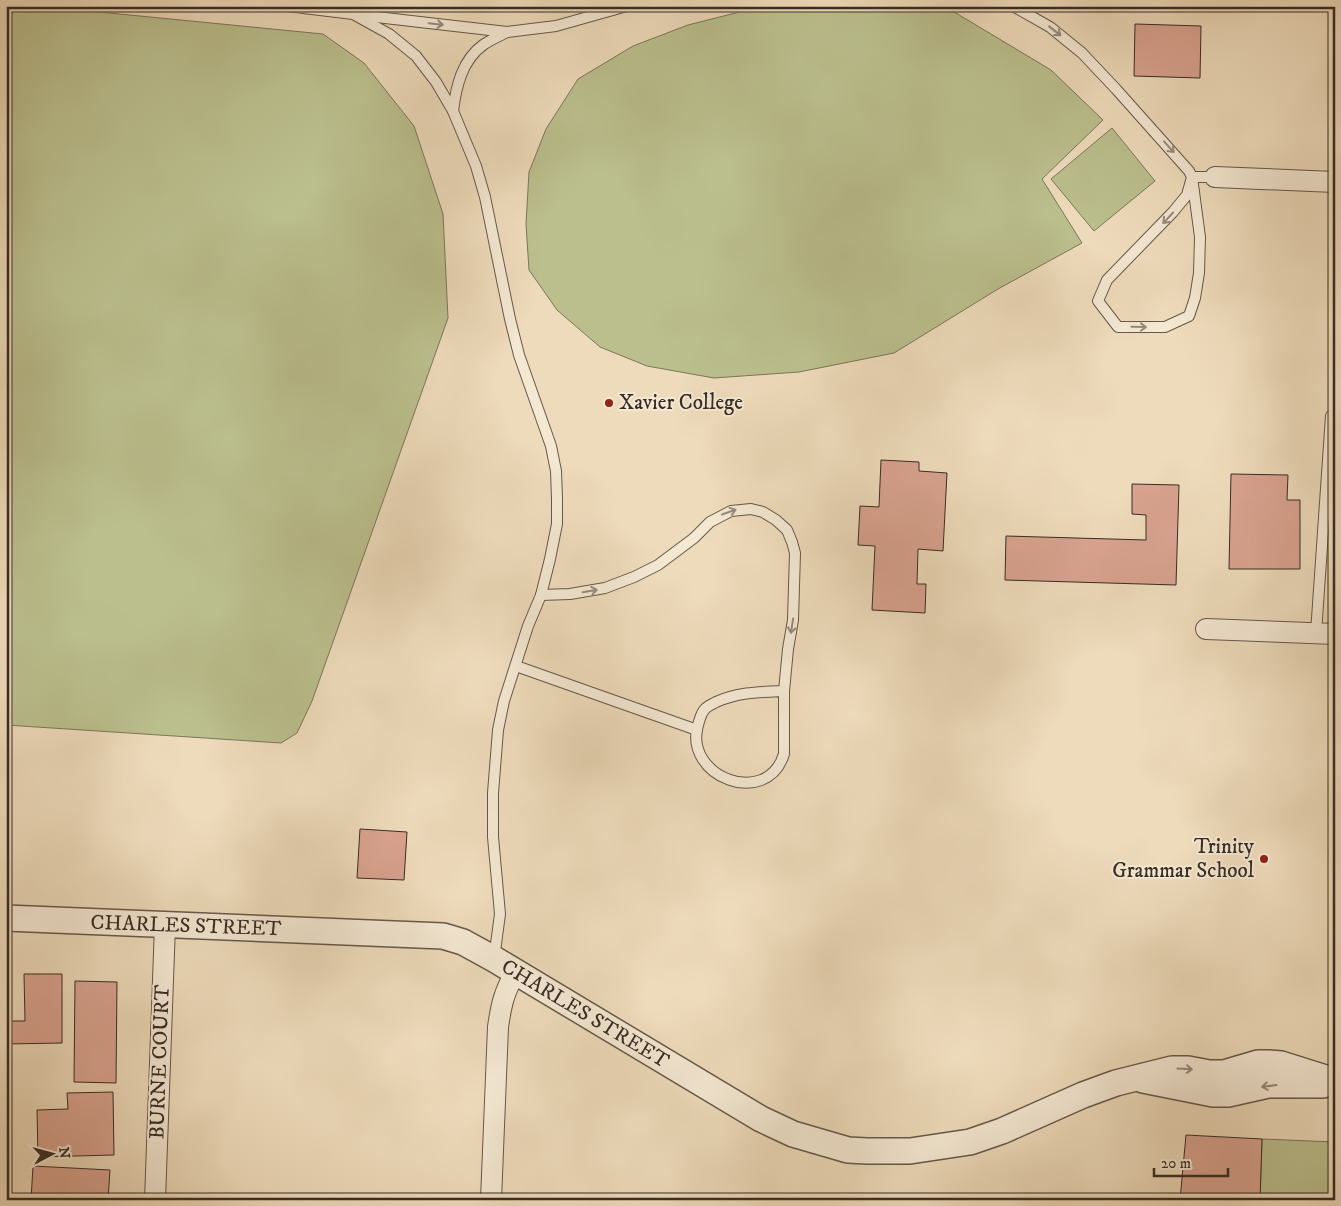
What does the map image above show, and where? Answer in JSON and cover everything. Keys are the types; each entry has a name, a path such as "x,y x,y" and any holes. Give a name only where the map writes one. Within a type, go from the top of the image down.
{"street":[{"path":"1215,177 1335,182"},
{"path":"1206,629 1325,634"},
{"name":"CHARLES STREET","path":"6,918 443,936 463,942 494,959 761,1119 793,1134 848,1150 868,1152 910,1150 970,1142 1002,1131 1083,1095 1116,1083 1138,1079 1213,1094 1228,1094 1268,1085 1307,1086 1335,1082"},
{"name":"BURNE COURT","path":"155,1200 165,925"},
{"path":"492,1200 498,1027 504,995 516,972"}],"lane":[{"path":"287,6 508,32 556,26 628,6"},
{"path":"1013,6 1050,27 1082,54 1176,155 1192,177 1200,237 1195,298 1189,316 1165,327 1118,327 1098,301 1107,280 1173,212 1187,195 1192,177"},
{"path":"353,14 389,34 416,56 436,82 453,111 476,166 485,197 519,355 551,446 556,470 557,524 550,559 541,595 528,626 504,701 498,730 494,762 493,836 500,914 494,959"},
{"path":"453,111 455,91 468,60 482,45 508,32"},
{"path":"1192,177 1215,177"},
{"path":"1325,634 1331,416 1335,416"},
{"path":"541,595 570,594 605,588 658,565 719,516 740,509 763,512 787,530 795,553 793,620 784,691 784,754 778,768 766,778 756,782 733,782 719,776 706,764 697,745 697,730 702,714 707,707 725,698 748,692 784,691"},
{"path":"516,666 697,730"}],"green space":[{"path":"6,6 38,6 323,34 364,63 414,126 443,214 448,318 312,701 297,733 281,743 6,725"},
{"path":"763,6 926,6 956,13 1051,70 1103,120 1042,179 1082,243 998,289 894,353 799,372 714,378 647,366 600,347 557,310 529,270 526,224 529,172 546,129 578,79 633,46 688,25"},
{"path":"1112,128 1155,181 1094,231 1051,179"},
{"path":"1262,1139 1335,1142 1335,1200 1260,1200"}],"building":[{"path":"1135,24 1201,26 1200,78 1134,76"},
{"path":"881,460 919,462 919,471 947,473 943,551 918,549 917,584 926,584 925,613 872,610 875,546 858,545 860,506 879,507"},
{"path":"1231,474 1288,475 1287,500 1300,500 1300,569 1229,569"},
{"path":"1132,484 1179,485 1176,585 1005,580 1006,536 1146,540 1146,515 1132,514"},
{"path":"360,829 407,832 404,880 357,878"},
{"path":"24,974 62,974 62,1043 6,1044 6,1021 25,1021"},
{"path":"75,981 117,982 116,1083 74,1082"},
{"path":"113,1092 114,1155 38,1157 37,1110 68,1109 67,1093"},
{"path":"1186,1135 1262,1139 1260,1200 1180,1200"},
{"path":"33,1166 110,1170 108,1200 31,1200"}],"place":[{"name":"Xavier College","path":"609,403"},
{"name":"Trinity Grammar School","path":"1264,859"}]}
